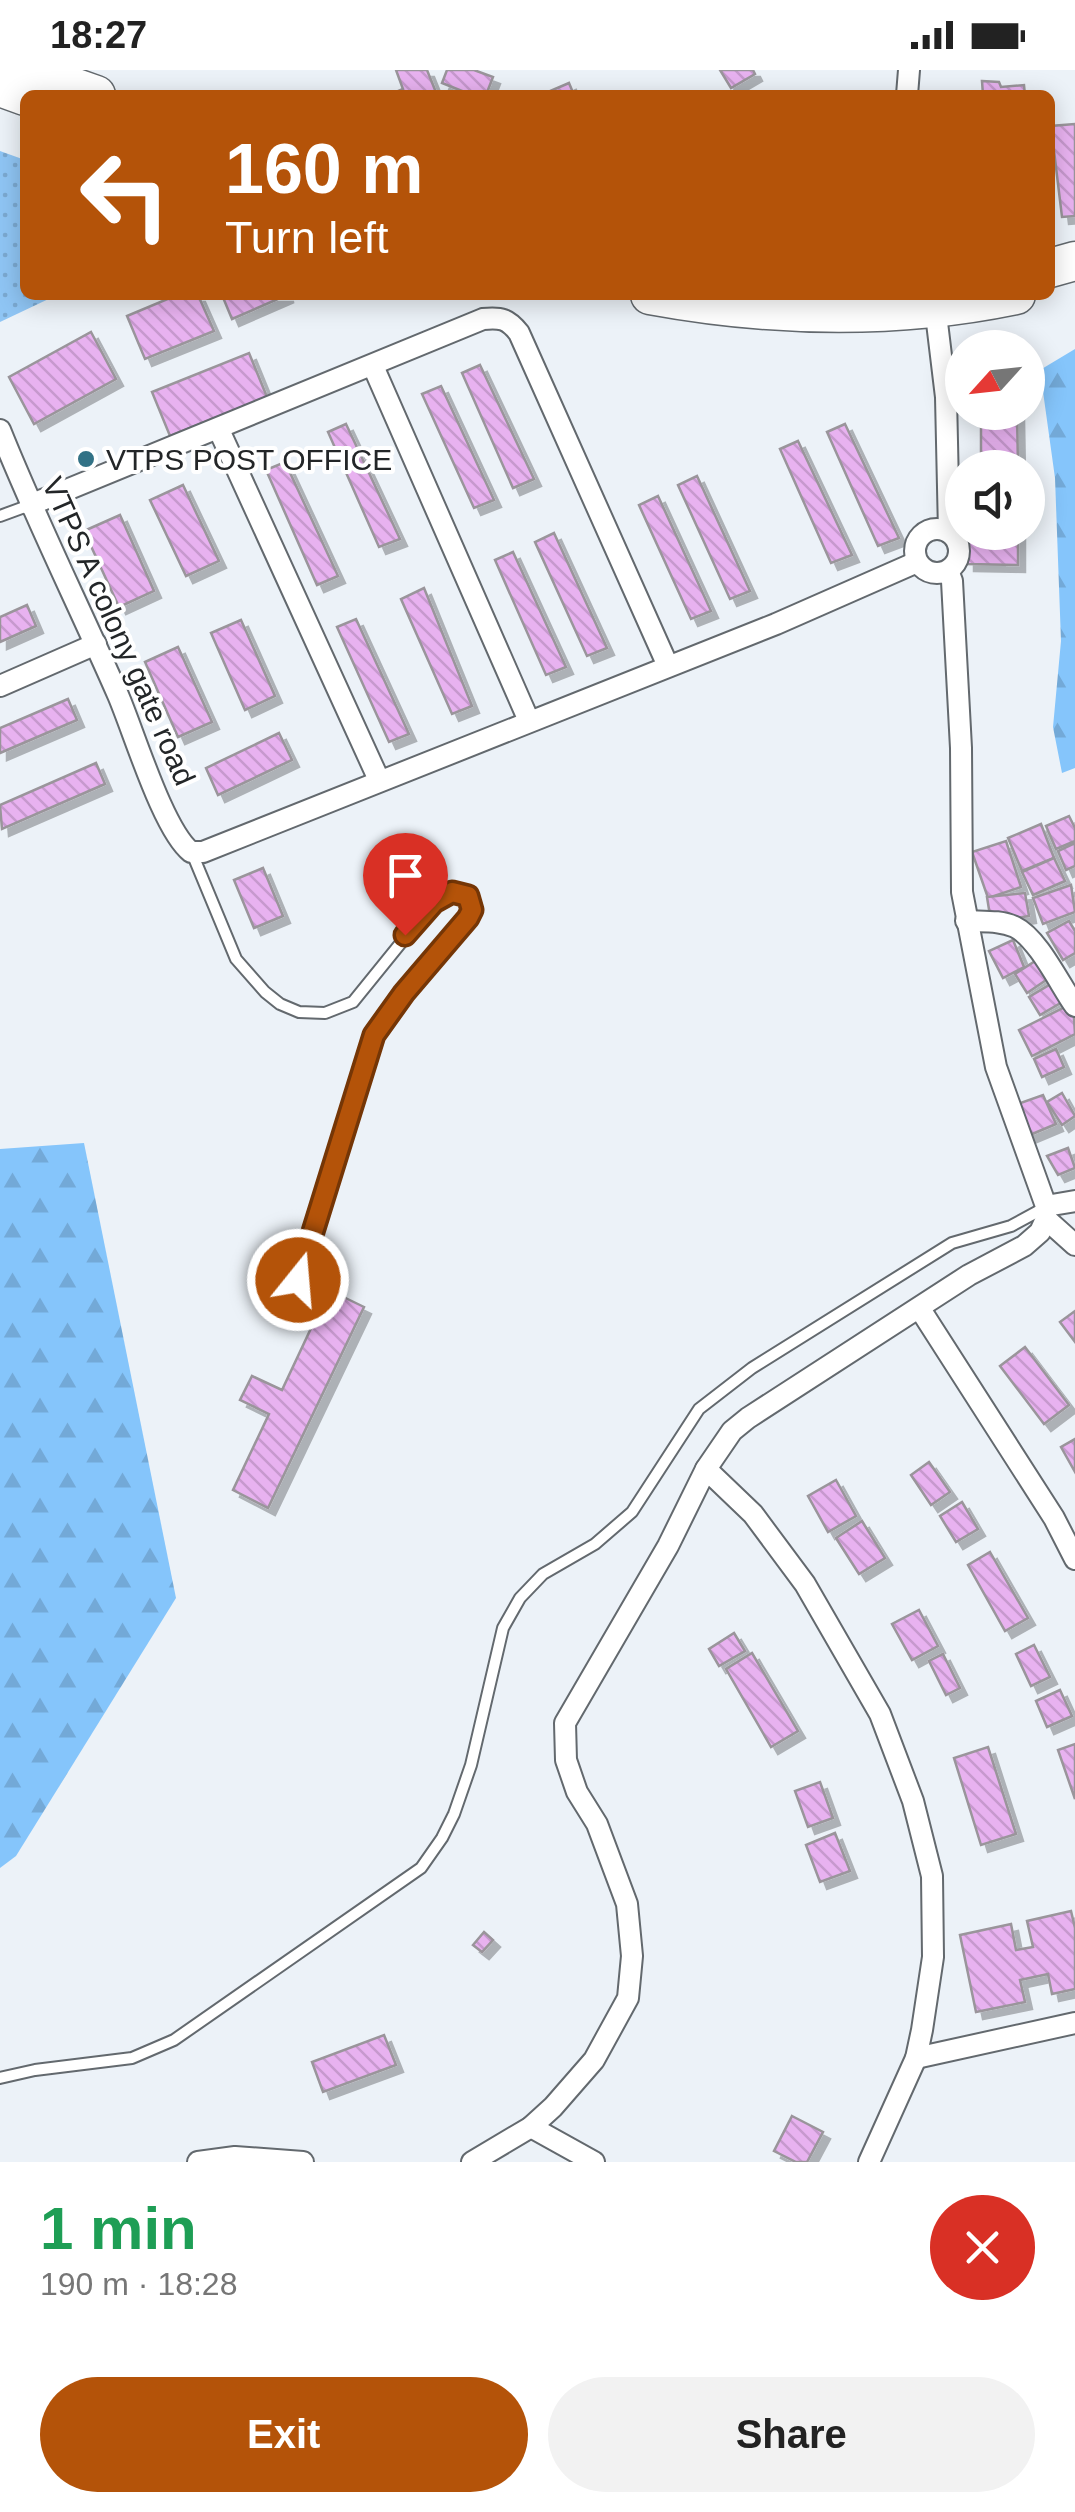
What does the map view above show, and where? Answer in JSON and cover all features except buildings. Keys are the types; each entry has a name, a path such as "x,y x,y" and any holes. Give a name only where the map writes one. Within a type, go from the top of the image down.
{"highway":[{"path":"25,70 82,90"},
{"path":"678,300 723,308 796,312 935,306 979,300"}],"street":[{"path":"935,306 946,396 947,450"},
{"path":"30,505 483,319 498,317 509,321 520,333 668,666"},
{"path":"373,366 530,721"},
{"name":"VTPS A colony gate road","path":"0,430 30,505 96,644 175,836 191,852"},
{"path":"219,430 379,780"},
{"path":"945,531 934,528 920,536 914,550 917,562 932,573 948,571 960,550"},
{"path":"191,852 204,852 776,624 917,562"},
{"path":"948,571 952,581 957,670 966,921 996,1068 1046,1212 1075,1245"},
{"path":"0,686 96,644"},
{"path":"966,921 999,923 1028,936 1075,1006"},
{"path":"1046,1212 1075,1201"},
{"path":"472,2162 531,2127 594,2060 628,1998 632,1956 628,1904 597,1824 577,1792 566,1760 565,1723 668,1546 706,1469 732,1431 748,1418 969,1276 1024,1246 1040,1232 1046,1212"},
{"path":"920,1308 1054,1518 1075,1559"},
{"path":"706,1469 753,1514 804,1584 880,1714 913,1801 932,1876 933,1957 916,2058 869,2162"},
{"path":"916,2058 1075,2022"},
{"path":"531,2127 594,2162"},
{"path":"198,2162 303,2162"}],"lane":[{"path":"0,516 30,505"},
{"path":"191,852 242,968 280,1004 299,1012 325,1013 353,1002 434,902 452,892 464,893 471,902 472,910 462,927 404,993 367,1052 286,1318"},
{"path":"0,2078 132,2058 174,2040 420,1868 454,1814 471,1765 503,1628 520,1598 544,1574 594,1544 632,1512 699,1409 752,1368 952,1243 1046,1212"}],"green space":[{"path":"1075,349 1075,768 1062,773 1053,727 1061,641 1055,478 1045,406 1045,367"},
{"path":"84,1143 176,1598 16,1856 0,1868 0,1149"}],"shaded area":[{"path":"0,151 20,158 20,300 46,300 0,322"}],"place":[{"name":"VTPS POST OFFICE","path":"86,459"}],"route":[{"path":"298,1280 374,1035 433,957 462,927 472,910 468,896 452,892 440,897 405,935"}]}
